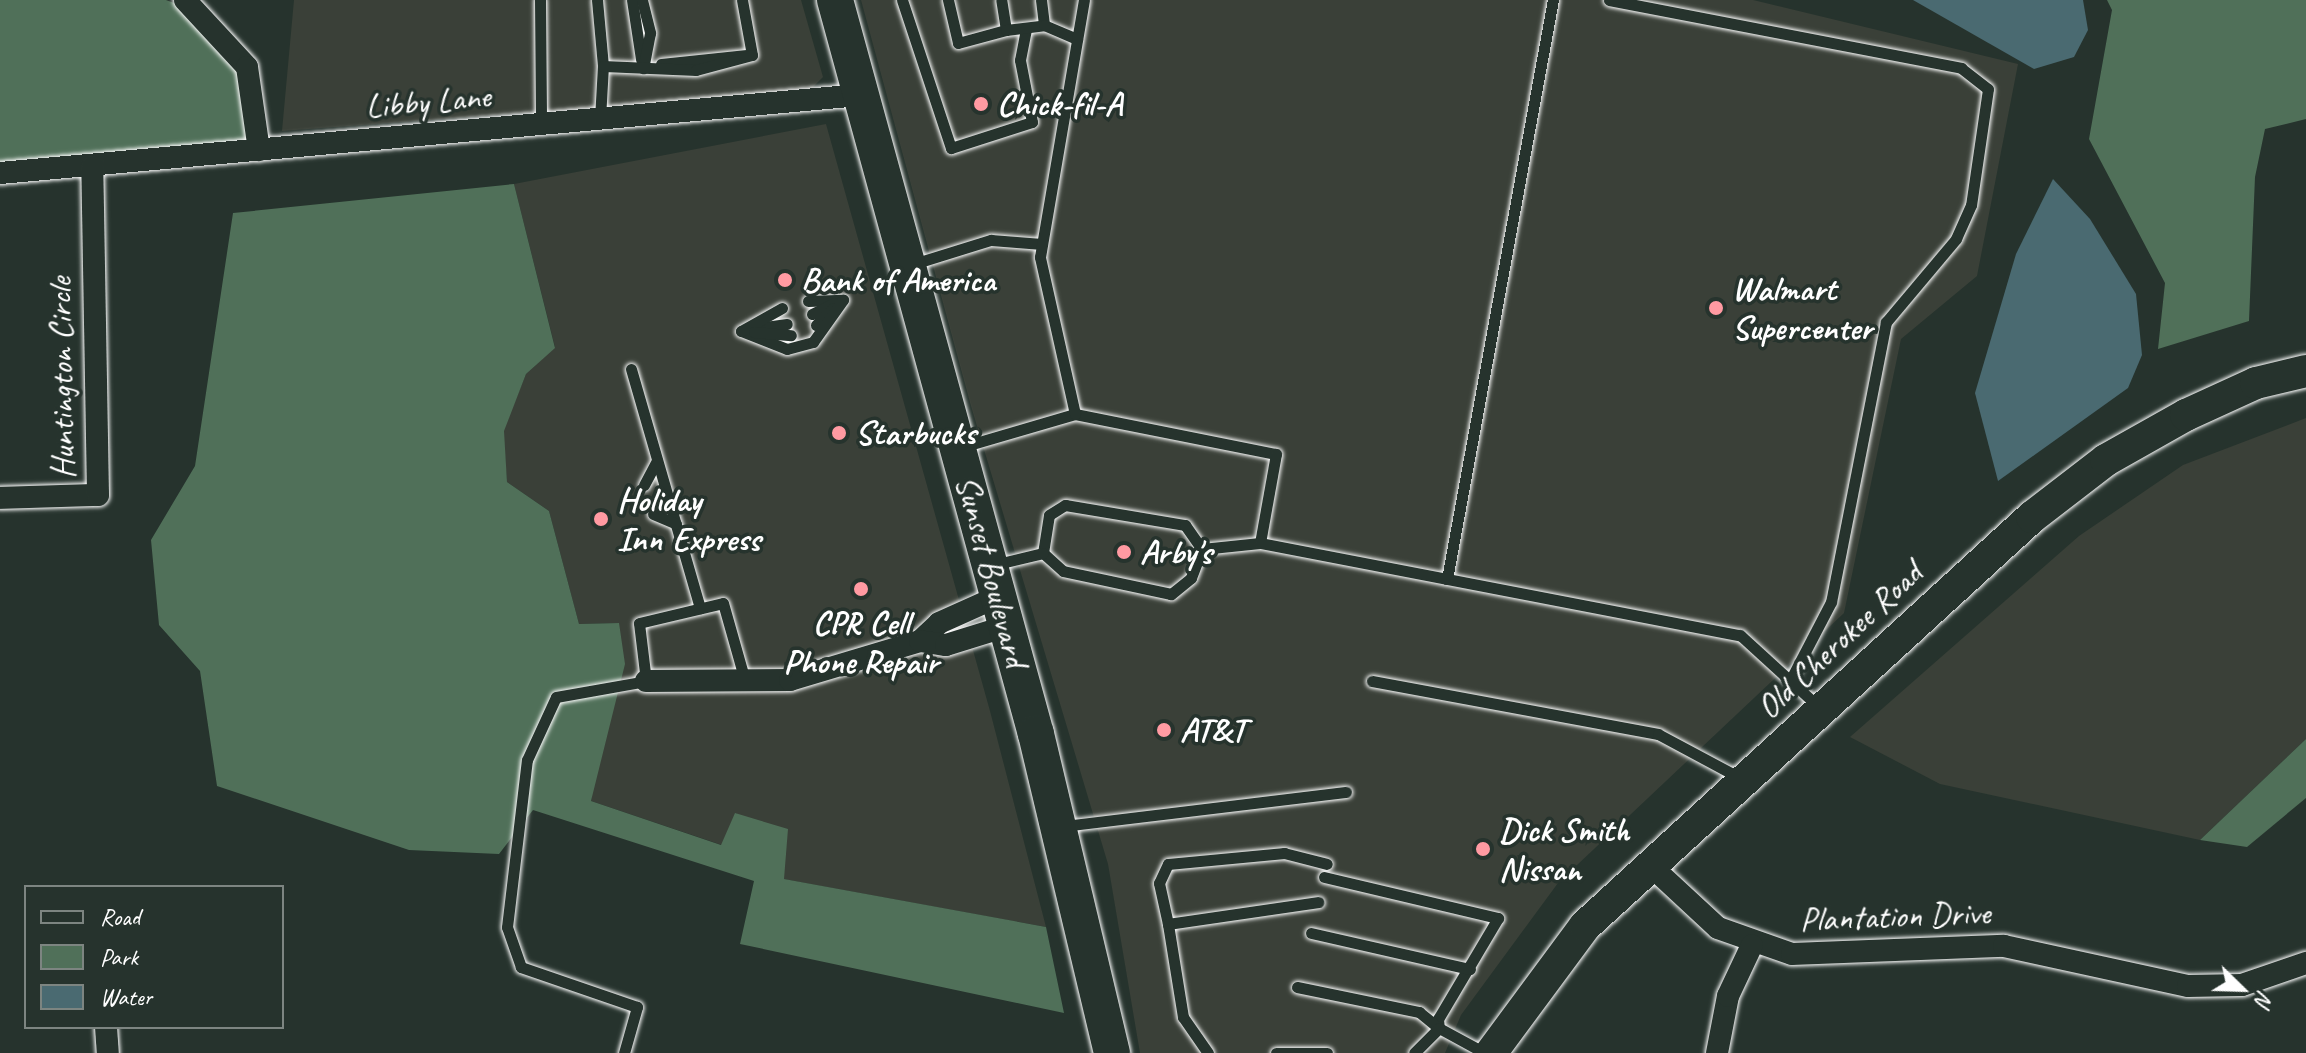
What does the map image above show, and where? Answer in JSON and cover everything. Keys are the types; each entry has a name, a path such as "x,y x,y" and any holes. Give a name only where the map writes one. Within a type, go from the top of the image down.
{"main road":[{"name":"Sunset Boulevard","path":"835,0 1060,827 1112,1053"}],"street":[{"path":"185,0 247,67 259,150"},
{"name":"Libby Lane","path":"0,173 861,95"},
{"name":"Huntington Circle","path":"0,498 98,495 92,166"},
{"name":"Old Cherokee Road","path":"1488,1053 1543,975 1651,866 2032,517 2106,460 2256,383 2306,371"},
{"path":"920,641 939,623 999,596"},
{"path":"646,681 790,680 920,641 946,645 999,596"},
{"name":"Plantation Drive","path":"1651,866 1703,917 1752,945 1829,956 2004,946 2188,986 2242,985 2306,963"},
{"path":"1717,1053 1728,996 1752,945"},
{"path":"106,1029 108,1053"}],"lane":[{"path":"540,0 541,125"},
{"path":"597,0 603,66 600,119"},
{"path":"632,0 643,68"},
{"path":"642,0 650,33 643,68"},
{"path":"603,66 706,69 752,55 742,0"},
{"path":"902,0 951,148 1032,122 1020,60 1026,29"},
{"path":"948,0 958,43 1006,30 1044,25 1077,39"},
{"path":"1001,0 1006,30"},
{"path":"1041,0 1044,25"},
{"path":"1075,414 1042,244 1084,0"},
{"path":"1447,579 1553,0"},
{"path":"1609,0 1961,68 1988,89 1971,205 1956,239 1886,322 1831,602 1792,677"},
{"path":"908,266 991,240 1042,244"},
{"path":"741,331 787,349 813,342 843,300 812,312"},
{"path":"741,331 786,321 741,331"},
{"path":"631,369 700,608"},
{"path":"958,448 1075,414 1276,454 1260,543"},
{"path":"644,485 657,461"},
{"path":"999,596 1043,553 1049,515 1065,505 1185,525 1202,549"},
{"path":"653,514 676,524"},
{"path":"1202,549 1260,543 1740,635 1792,677 1821,708"},
{"path":"1043,553 1063,571 1171,594 1191,578 1202,549"},
{"path":"624,1053 637,1007 521,967 507,927 511,852 527,760 556,697 646,681 639,623 723,603 745,682"},
{"path":"1372,681 1658,734 1744,781"},
{"path":"1060,827 1346,792"},
{"path":"1208,1053 1183,1017 1159,883 1168,864 1284,853 1326,871 1487,910 1498,918 1496,929 1470,969 1439,1028 1414,1053"},
{"path":"1168,924 1318,902"},
{"path":"1311,933 1470,969"},
{"path":"1297,987 1406,1007 1488,1053"},
{"path":"1276,1053 1327,1053"}],"shaded area":[{"path":"294,0 801,0 823,77 808,92 282,131"},
{"path":"861,0 1753,0 2018,64 1977,276 1901,339 1844,613 1558,883 1461,1015 1445,1053 1140,1053 1108,864 971,406"},
{"path":"826,124 990,711 1046,927 783,879 736,813 722,845 591,801 619,623 579,624 549,511 507,482 503,431 526,374 555,347 514,184"},
{"path":"2306,418 2306,739 2200,840 1940,784 1850,737 2079,536 2183,465"}],"green space":[{"path":"0,0 166,0 190,9 234,47 259,150 0,173"},
{"path":"2107,0 2306,0 2306,119 2265,129 2255,177 2249,321 2158,349 2165,283 2089,139 2112,10"},
{"path":"514,184 555,348 526,374 504,431 507,482 549,511 579,624 619,623 625,664 591,801 721,845 735,813 788,829 784,879 1046,927 1064,1013 740,944 754,881 533,810 499,854 409,850 217,786 200,671 159,625 151,540 195,466 233,213"},
{"path":"2306,739 2306,798 2247,847 2200,840"}],"water":[{"path":"1913,0 2083,0 2088,30 2074,57 2034,69"},
{"path":"2053,179 2090,219 2136,294 2142,355 2128,388 1998,481 1975,393 2016,254"}],"place":[{"name":"Chick-fil-A","path":"981,104"},
{"name":"Bank of America","path":"785,280"},
{"name":"Walmart Supercenter","path":"1716,308"},
{"name":"Starbucks","path":"839,433"},
{"name":"Holiday Inn Express","path":"601,519"},
{"name":"Arby's","path":"1124,552"},
{"name":"CPR Cell Phone Repair","path":"861,589"},
{"name":"AT&T","path":"1164,730"},
{"name":"Dick Smith Nissan","path":"1483,849"}]}
